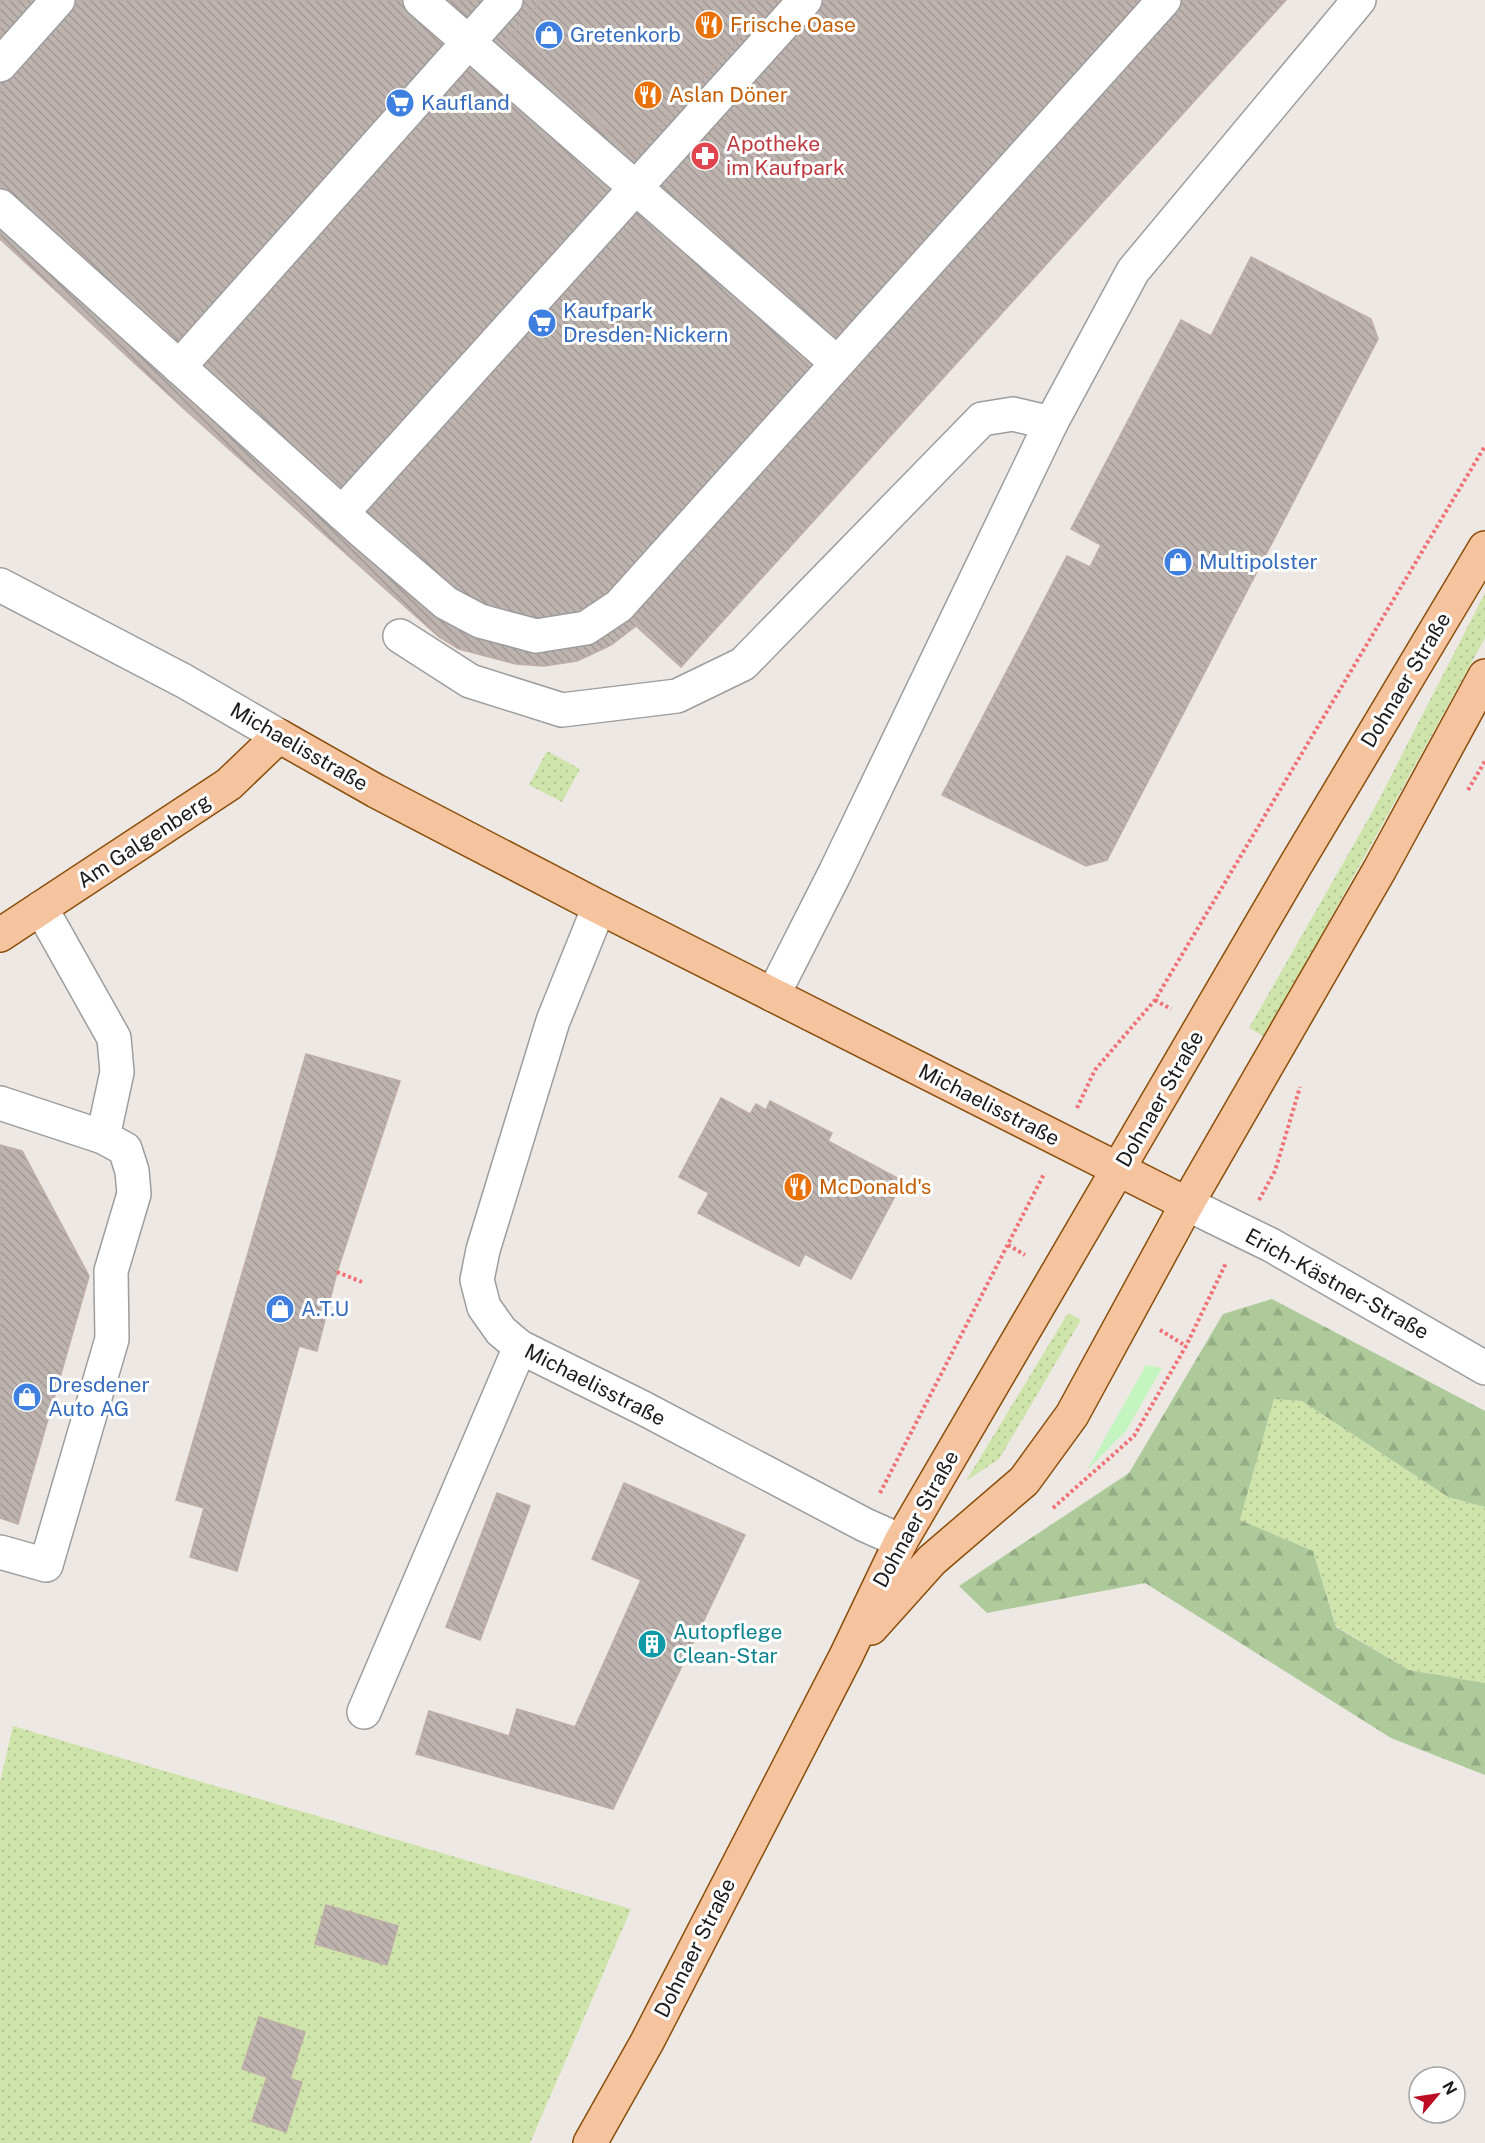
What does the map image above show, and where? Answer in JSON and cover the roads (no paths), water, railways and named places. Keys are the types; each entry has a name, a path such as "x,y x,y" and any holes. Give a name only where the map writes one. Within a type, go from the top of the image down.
{"main road":[{"name":"Dohnaer Straße","path":"590,2143 647,2042 846,1656 901,1541 1295,866 1485,548"},
{"name":"Dohnaer Straße","path":"846,1656 932,1560 1024,1481 1072,1415 1187,1204 1380,869 1485,676"},
{"name":"Michaelisstraße","path":"279,736 386,796 599,907 1060,1142 1187,1204"},
{"name":"Am Galgenberg","path":"0,935 230,784 279,736"}],"street":[{"path":"0,65 58,0"},
{"path":"420,0 837,363"},
{"path":"178,367 506,0"},
{"path":"342,513 805,0"},
{"path":"0,206 342,513 446,603 480,621 536,636 586,628 619,606 1164,0"},
{"path":"773,995 835,873 1052,423 1133,271 1359,0"},
{"path":"400,636 470,681 562,710 677,696 744,663 982,419 1013,414 1052,423"},
{"name":"Michaelisstraße","path":"0,585 184,681 279,736"},
{"name":"Michaelisstraße","path":"599,907 553,1021 483,1250 477,1281 484,1307 501,1331 520,1347 643,1408 865,1525 901,1541"},
{"path":"41,908 114,1038 117,1072 103,1137"},
{"path":"0,1103 103,1137 124,1149 132,1171 134,1194 111,1271 112,1339 46,1564 0,1552"},
{"name":"Erich-Kästner-Straße","path":"1187,1204 1271,1245 1485,1368"},
{"path":"364,1712 520,1347"}],"place":[{"name":"Frische Oase","path":"709,25"},
{"name":"Gretenkorb","path":"549,35"},
{"name":"Aslan Döner","path":"648,95"},
{"name":"Kaufland","path":"400,103"},
{"name":"Apotheke im Kaufpark","path":"705,156"},
{"name":"Kaufpark Dresden-Nickern","path":"542,323"},
{"name":"Multipolster","path":"1178,562"},
{"name":"McDonald's","path":"798,1187"},
{"name":"A.T.U","path":"280,1309"},
{"name":"Dresdener Auto AG","path":"27,1397"},
{"name":"Autopflege Clean-Star","path":"652,1644"}]}
